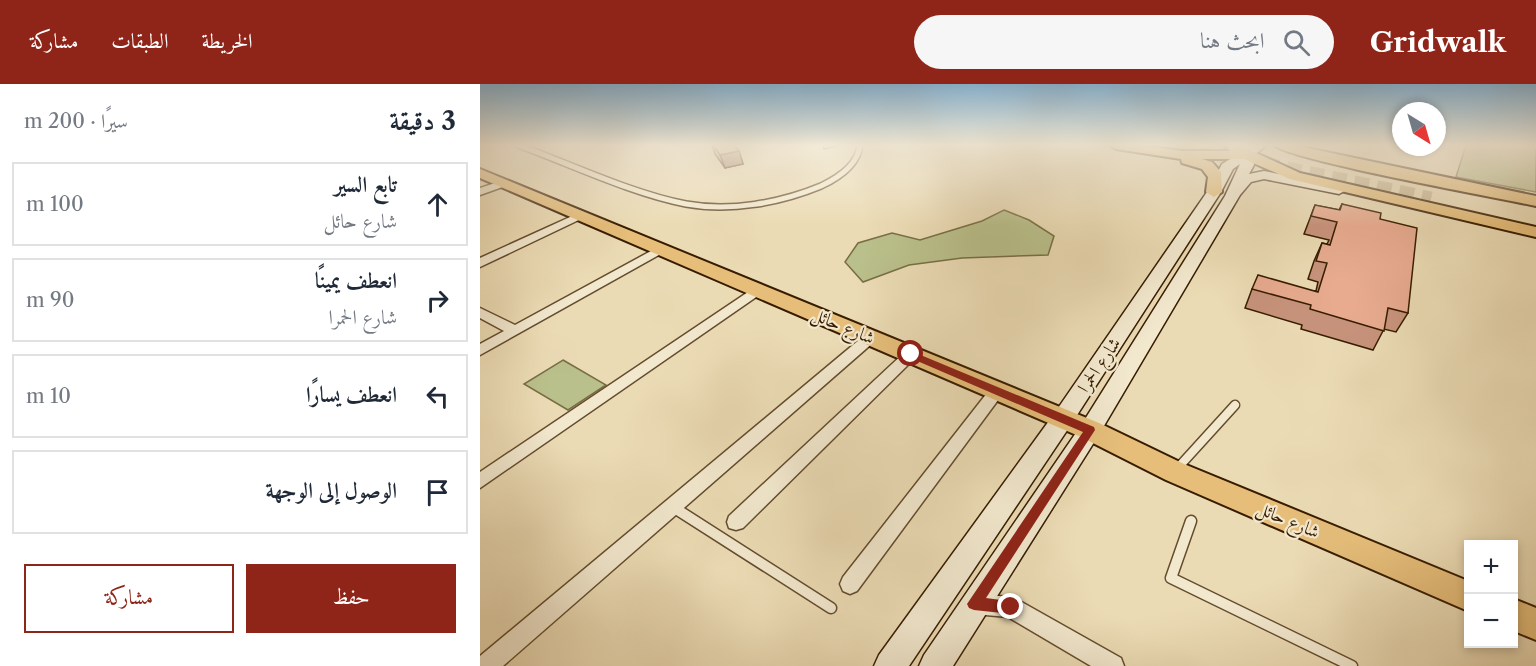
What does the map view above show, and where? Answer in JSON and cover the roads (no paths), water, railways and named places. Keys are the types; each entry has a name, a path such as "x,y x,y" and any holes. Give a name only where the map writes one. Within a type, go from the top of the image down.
{"main road":[{"path":"1215,172 1223,194 1246,179 1264,176 1433,195 1536,222"},
{"name":"شارع الحمرا","path":"890,666 1075,425 1223,194 1241,172"},
{"path":"1289,172 1295,176 1536,212"},
{"path":"1314,172 1316,177 1330,182 1382,194 1536,201"},
{"path":"1370,172 1536,232"},
{"path":"1378,172 1388,174 1433,195"},
{"name":"شارع حائل","path":"480,173 911,354 1075,425 1175,472 1464,594"},
{"name":"شارع الحمرا","path":"935,666 974,604 1075,425 1223,194"},
{"path":"1518,617 1536,624"}],"street":[{"path":"480,192 504,183"},
{"path":"480,262 581,215"},
{"path":"480,350 662,249"},
{"path":"480,482 757,290"},
{"path":"480,312 515,331"},
{"path":"486,666 870,338"},
{"path":"736,522 911,354"},
{"path":"850,584 996,392"},
{"path":"974,604 1011,607 1113,666"}],"lane":[{"path":"592,172 660,197 694,205 732,206 790,197 816,188 838,177 842,172"},
{"path":"1175,472 1235,405"},
{"path":"671,506 831,608"},
{"path":"1191,521 1171,578 1352,666"}],"tunnel":[{"path":"1303,172 1431,199"}]}
